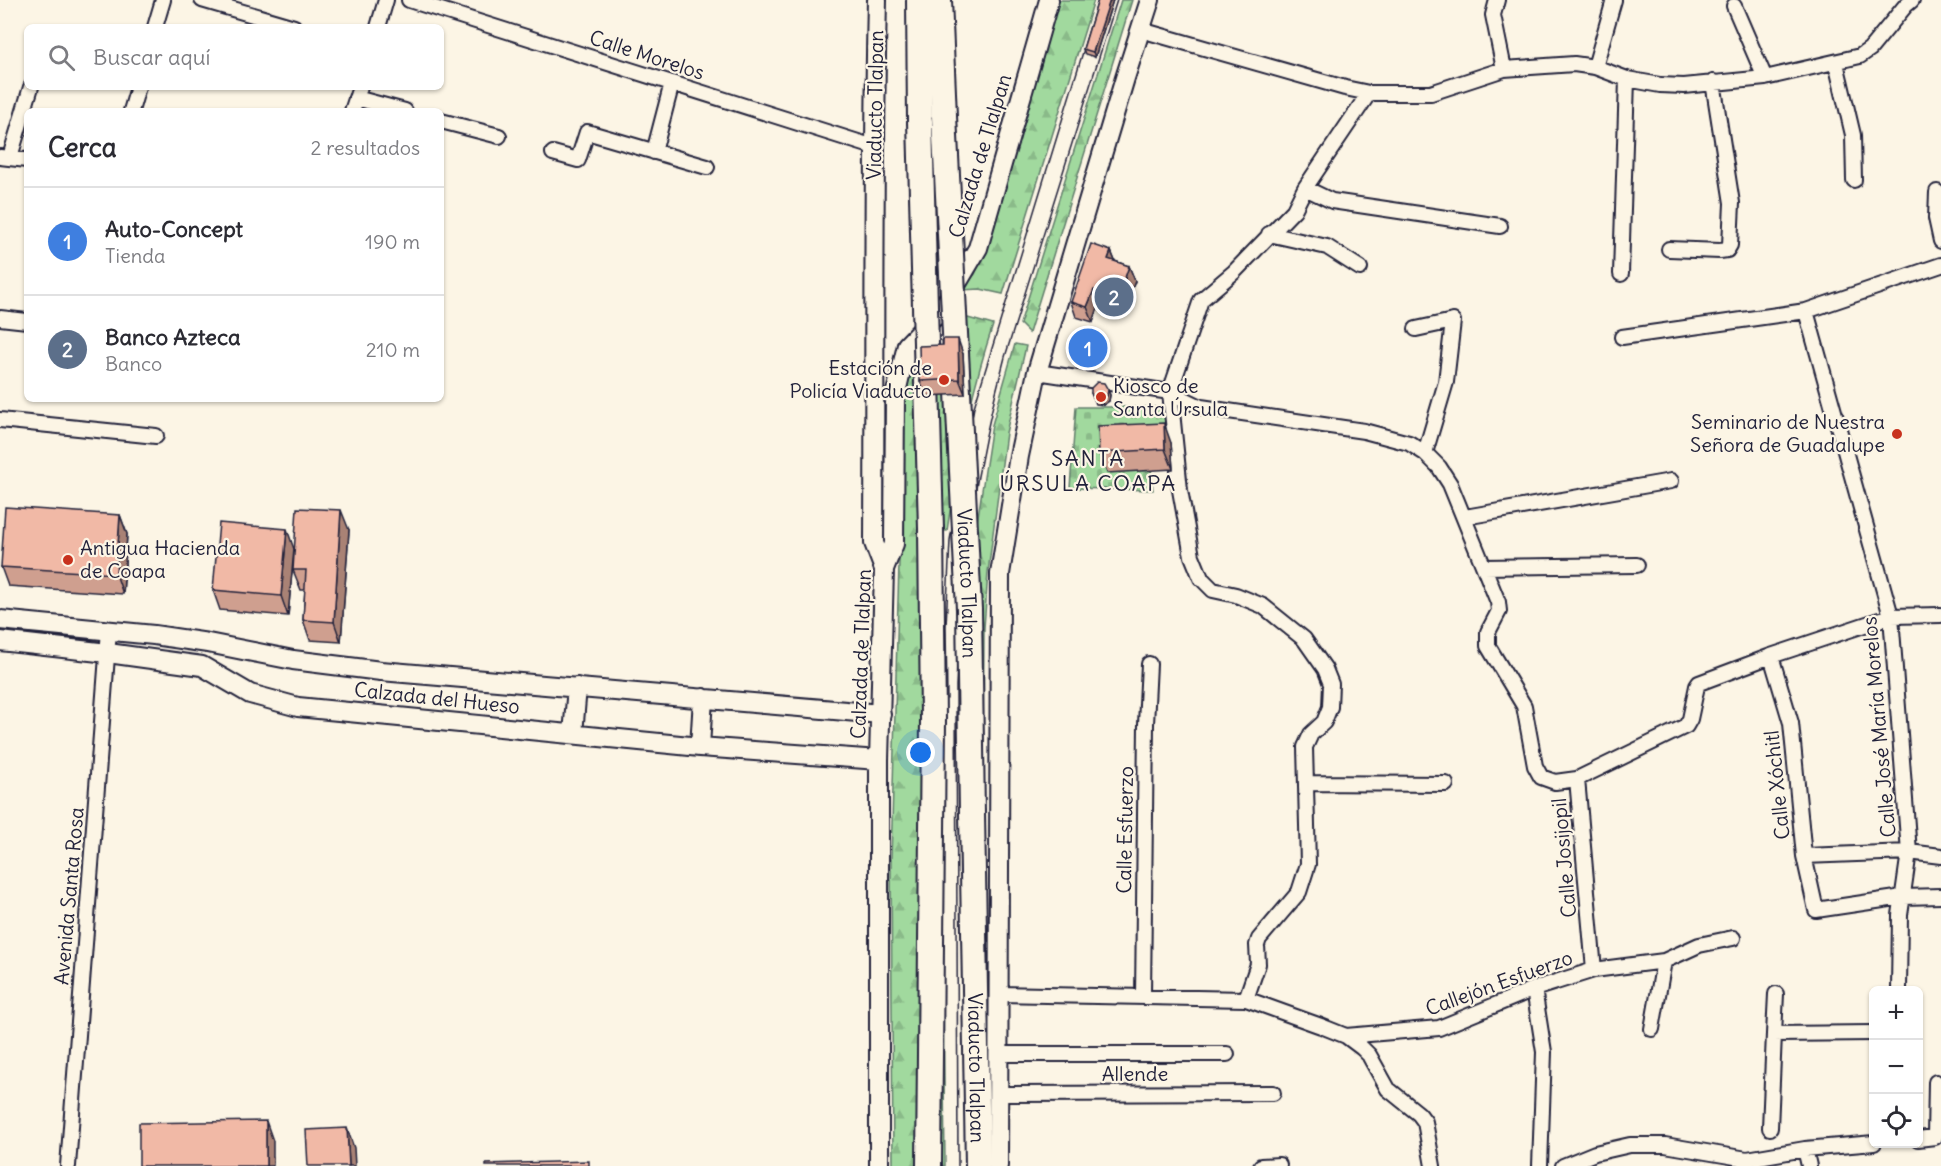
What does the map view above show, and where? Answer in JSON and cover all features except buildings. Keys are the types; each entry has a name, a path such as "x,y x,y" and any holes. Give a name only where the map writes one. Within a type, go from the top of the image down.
{"highway":[{"name":"Viaducto Tlalpan","path":"919,0 933,720 928,1166"},
{"name":"Viaducto Tlalpan","path":"939,0 969,609 978,1166"}],"main road":[{"name":"Viaducto Tlalpan","path":"877,0 874,147 876,324 874,543 884,568"},
{"name":"Calzada de Tlalpan","path":"879,1166 879,760 884,568 894,544 894,397 907,345 942,309 978,248 1049,0"},
{"path":"998,1166 1000,574 1019,456 1037,372 1150,0"},
{"name":"Calzada del Hueso","path":"0,620 110,630 208,643 304,662 881,714"},
{"name":"Calzada del Hueso","path":"0,641 108,652 202,666 250,694 298,707 700,747 879,760"},
{"path":"573,734 577,687"},
{"path":"700,747 703,698"}],"street":[{"path":"156,24 163,0"},
{"path":"202,0 284,24"},
{"path":"379,24 386,0"},
{"name":"Calle Morelos","path":"410,0 874,147"},
{"path":"1497,0 1492,15 1504,69"},
{"path":"1595,67 1614,0"},
{"path":"1141,30 1369,93 1431,93 1504,69 1574,64 1595,67 1627,79 1660,85 1684,86 1765,78 1860,56 1870,49 1906,4 1912,0"},
{"path":"1734,6 1765,78"},
{"path":"1836,63 1853,135 1854,180"},
{"path":"1621,274 1627,79"},
{"path":"1669,249 1720,251 1726,250 1730,245 1732,203 1713,82"},
{"path":"654,152 672,83"},
{"path":"24,159 5,157 30,90"},
{"path":"133,108 137,90"},
{"path":"1246,999 1258,964 1259,939 1299,891 1308,864 1305,747 1311,734 1324,722 1330,707 1331,684 1325,669 1304,639 1263,606 1236,595 1214,590 1201,579 1192,556 1180,490 1170,392 1201,300 1234,272 1294,210 1305,188 1369,93"},
{"path":"356,99 393,108"},
{"path":"444,122 499,136"},
{"path":"554,153 578,160 587,132 707,167"},
{"path":"1305,188 1332,201 1500,226"},
{"path":"1937,192 1935,218 1941,241"},
{"path":"1269,234 1327,247 1360,268"},
{"path":"1622,337 1806,312 1941,265"},
{"name":"Calle José María Morelos","path":"1806,312 1891,616 1909,852 1900,915 1899,986"},
{"path":"0,318 24,321"},
{"path":"1416,329 1453,321 1446,382 1425,453"},
{"path":"1037,372 1170,392 1201,407 1364,431 1409,443 1425,453 1444,476 1465,517 1498,602 1499,611 1488,632 1488,645 1524,706 1534,766 1541,777 1555,782 1577,779 1686,726 1690,719 1699,683 1891,616 1941,615"},
{"path":"0,420 156,436"},
{"path":"1465,517 1671,481"},
{"path":"1484,567 1636,566"},
{"name":"Avenida Santa Rosa","path":"68,1166 110,630"},
{"name":"Calle Xóchitl","path":"1771,656 1791,723 1804,856 1816,910 1903,897"},
{"name":"Calle Esfuerzo","path":"1143,996 1146,724 1149,664"},
{"name":"Calle Josijopil","path":"1577,779 1594,970"},
{"path":"1306,783 1446,784"},
{"path":"1804,856 1909,852 1941,855"},
{"path":"1903,897 1941,896"},
{"name":"Callejón Esfuerzo","path":"1346,1036 1439,1028 1534,989 1594,970 1664,961 1699,945 1733,938"},
{"path":"1652,1029 1664,961"},
{"path":"1534,989 1544,1052 1540,1166"},
{"path":"999,994 1246,999 1346,1036 1369,1055 1388,1089 1419,1114 1425,1122 1433,1166"},
{"path":"1770,1128 1776,994"},
{"path":"1774,1034 1869,1033"},
{"path":"999,1054 1227,1054"},
{"path":"1923,1138 1935,1137 1936,1082"},
{"name":"Allende","path":"998,1094 1273,1093"},
{"path":"1563,1166 1595,1153 1630,1145 1665,1145 1747,1160 1805,1149 1869,1143"},
{"path":"1805,1149 1809,1166"},
{"path":"1262,1166 1279,1165"}],"green space":[{"path":"1054,0 1094,0 1003,294 980,289 962,290 975,274 986,249"},
{"path":"1121,0 1132,0 1029,333 1020,324"},
{"path":"957,315 993,325 966,427 947,531 921,530 919,1166 893,1166 891,861 903,414 905,393 915,354 953,349"},
{"path":"1015,344 1026,346 1006,433 988,572 984,628 983,760 970,569 992,425"},
{"path":"1076,407 1169,407 1171,443 1151,470 1153,490 1070,488"},
{"path":"941,805 945,1166 938,1166"}],"tram line":[{"path":"947,699 946,626 950,540 974,407 1099,0"},
{"path":"958,1166 956,686 965,561 986,438 1005,357 1117,0"}],"place":[{"name":"Banco Azteca","path":"1114,297"},
{"name":"Auto-Concept","path":"1088,348"},
{"name":"Estación de Policía Viaducto","path":"944,380"},
{"name":"Kiosco de Santa Úrsula","path":"1101,397"},
{"name":"Seminario de Nuestra Señora de Guadalupe","path":"1897,434"},
{"name":"Antigua Hacienda de Coapa","path":"68,560"}],"district":[{"name":"SANTA ÚRSULA COAPA","path":"1088,470"}]}
